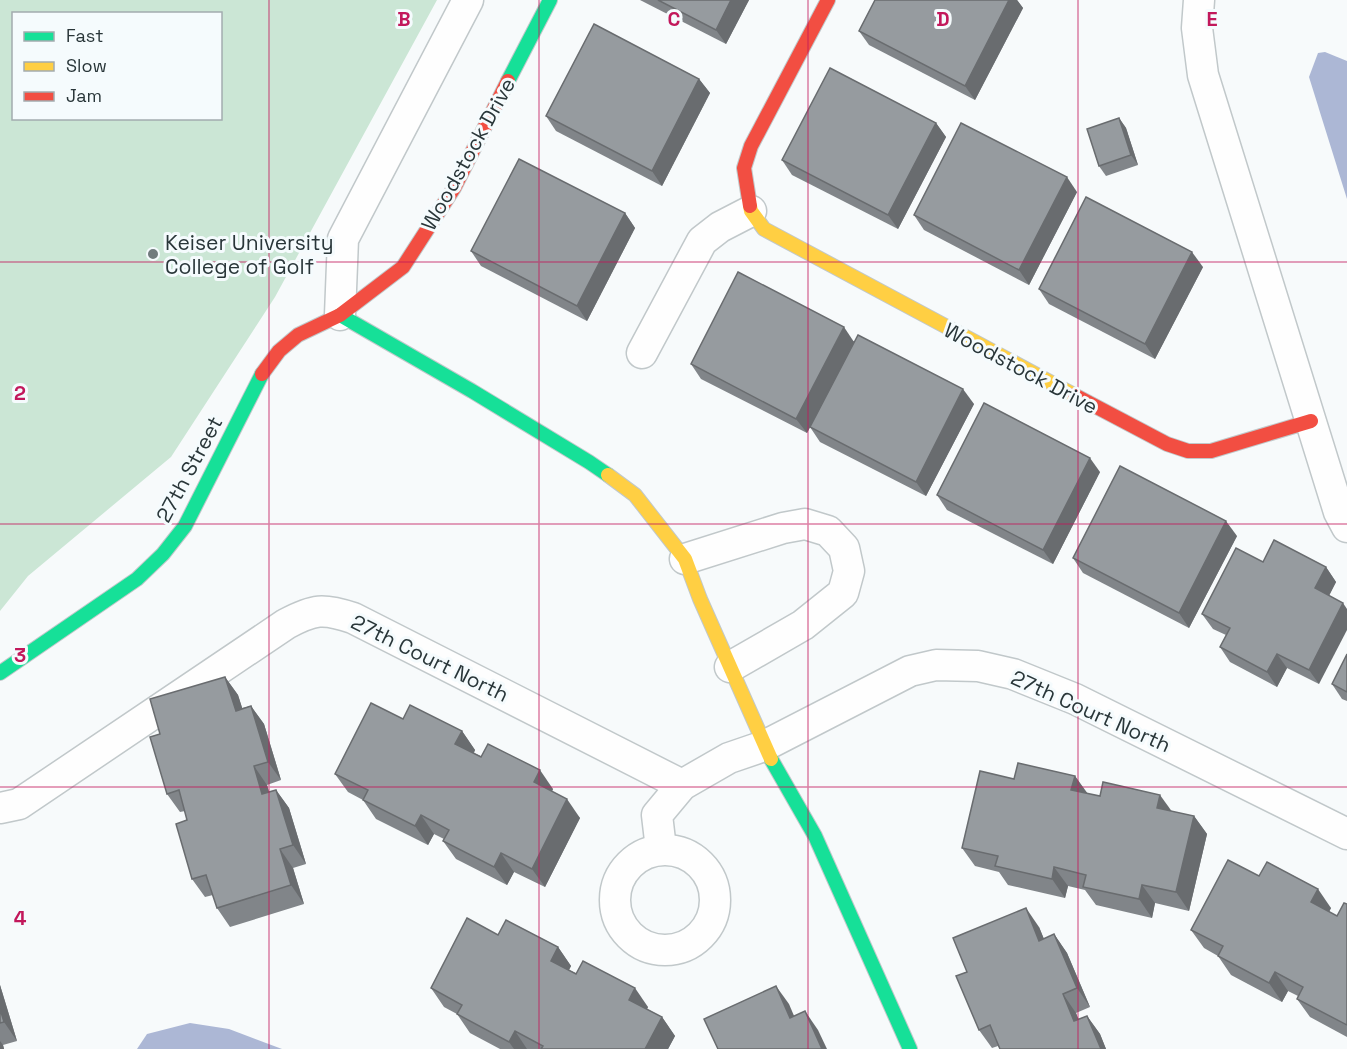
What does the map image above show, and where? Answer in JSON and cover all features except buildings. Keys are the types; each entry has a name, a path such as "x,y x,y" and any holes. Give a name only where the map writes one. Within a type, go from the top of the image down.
{"street":[{"path":"468,0 343,239 340,315 589,462 635,495 685,559 764,746 815,836 910,1049"},
{"name":"Woodstock Drive","path":"340,315 403,267 454,188 550,0"},
{"path":"642,353 702,241 720,227 751,211 744,168 751,146 828,0"},
{"path":"1199,0 1197,28 1203,75 1339,512 1347,528"},
{"name":"Woodstock Drive","path":"751,211 764,229 873,290 1167,444 1188,451 1211,451 1311,421"},
{"name":"27th Street","path":"0,673 137,579 155,564 185,526 264,370 279,351 298,335 340,315"},
{"path":"685,559 783,528 805,524 828,531 844,548 849,571 843,594 803,625 730,667"},
{"name":"27th Court North","path":"0,808 19,804 286,624 307,613 330,611 353,618 682,785 729,758 764,746 910,671 936,665 978,666 1013,674 1074,699 1347,834"},
{"path":"661,849 657,815 682,785"}],"green space":[{"name":"Keiser University College of Golf","path":"0,0 437,0 275,297 171,457 28,576 0,611"}],"water":[{"path":"1325,52 1347,61 1347,199 1309,77 1318,53"},
{"path":"190,1023 229,1029 282,1049 137,1049 147,1034"}],"traffic: fast":[{"path":"508,81 550,0"},
{"path":"340,315 472,391 608,475"},
{"path":"0,673 137,579 163,554 185,526 262,374"},
{"path":"771,759 815,836 910,1049"}],"traffic: slow":[{"path":"750,206 764,229 1074,395"},
{"path":"608,475 635,495 685,559 700,599 771,759"}],"traffic: jam":[{"path":"750,206 744,168 751,146 828,0"},
{"path":"262,374 279,351 298,335 340,315 403,267 454,188 508,81"},
{"path":"1074,395 1167,444 1188,451 1211,451 1311,421"}],"place":[{"name":"Keiser University College of Golf","path":"153,254"}]}
